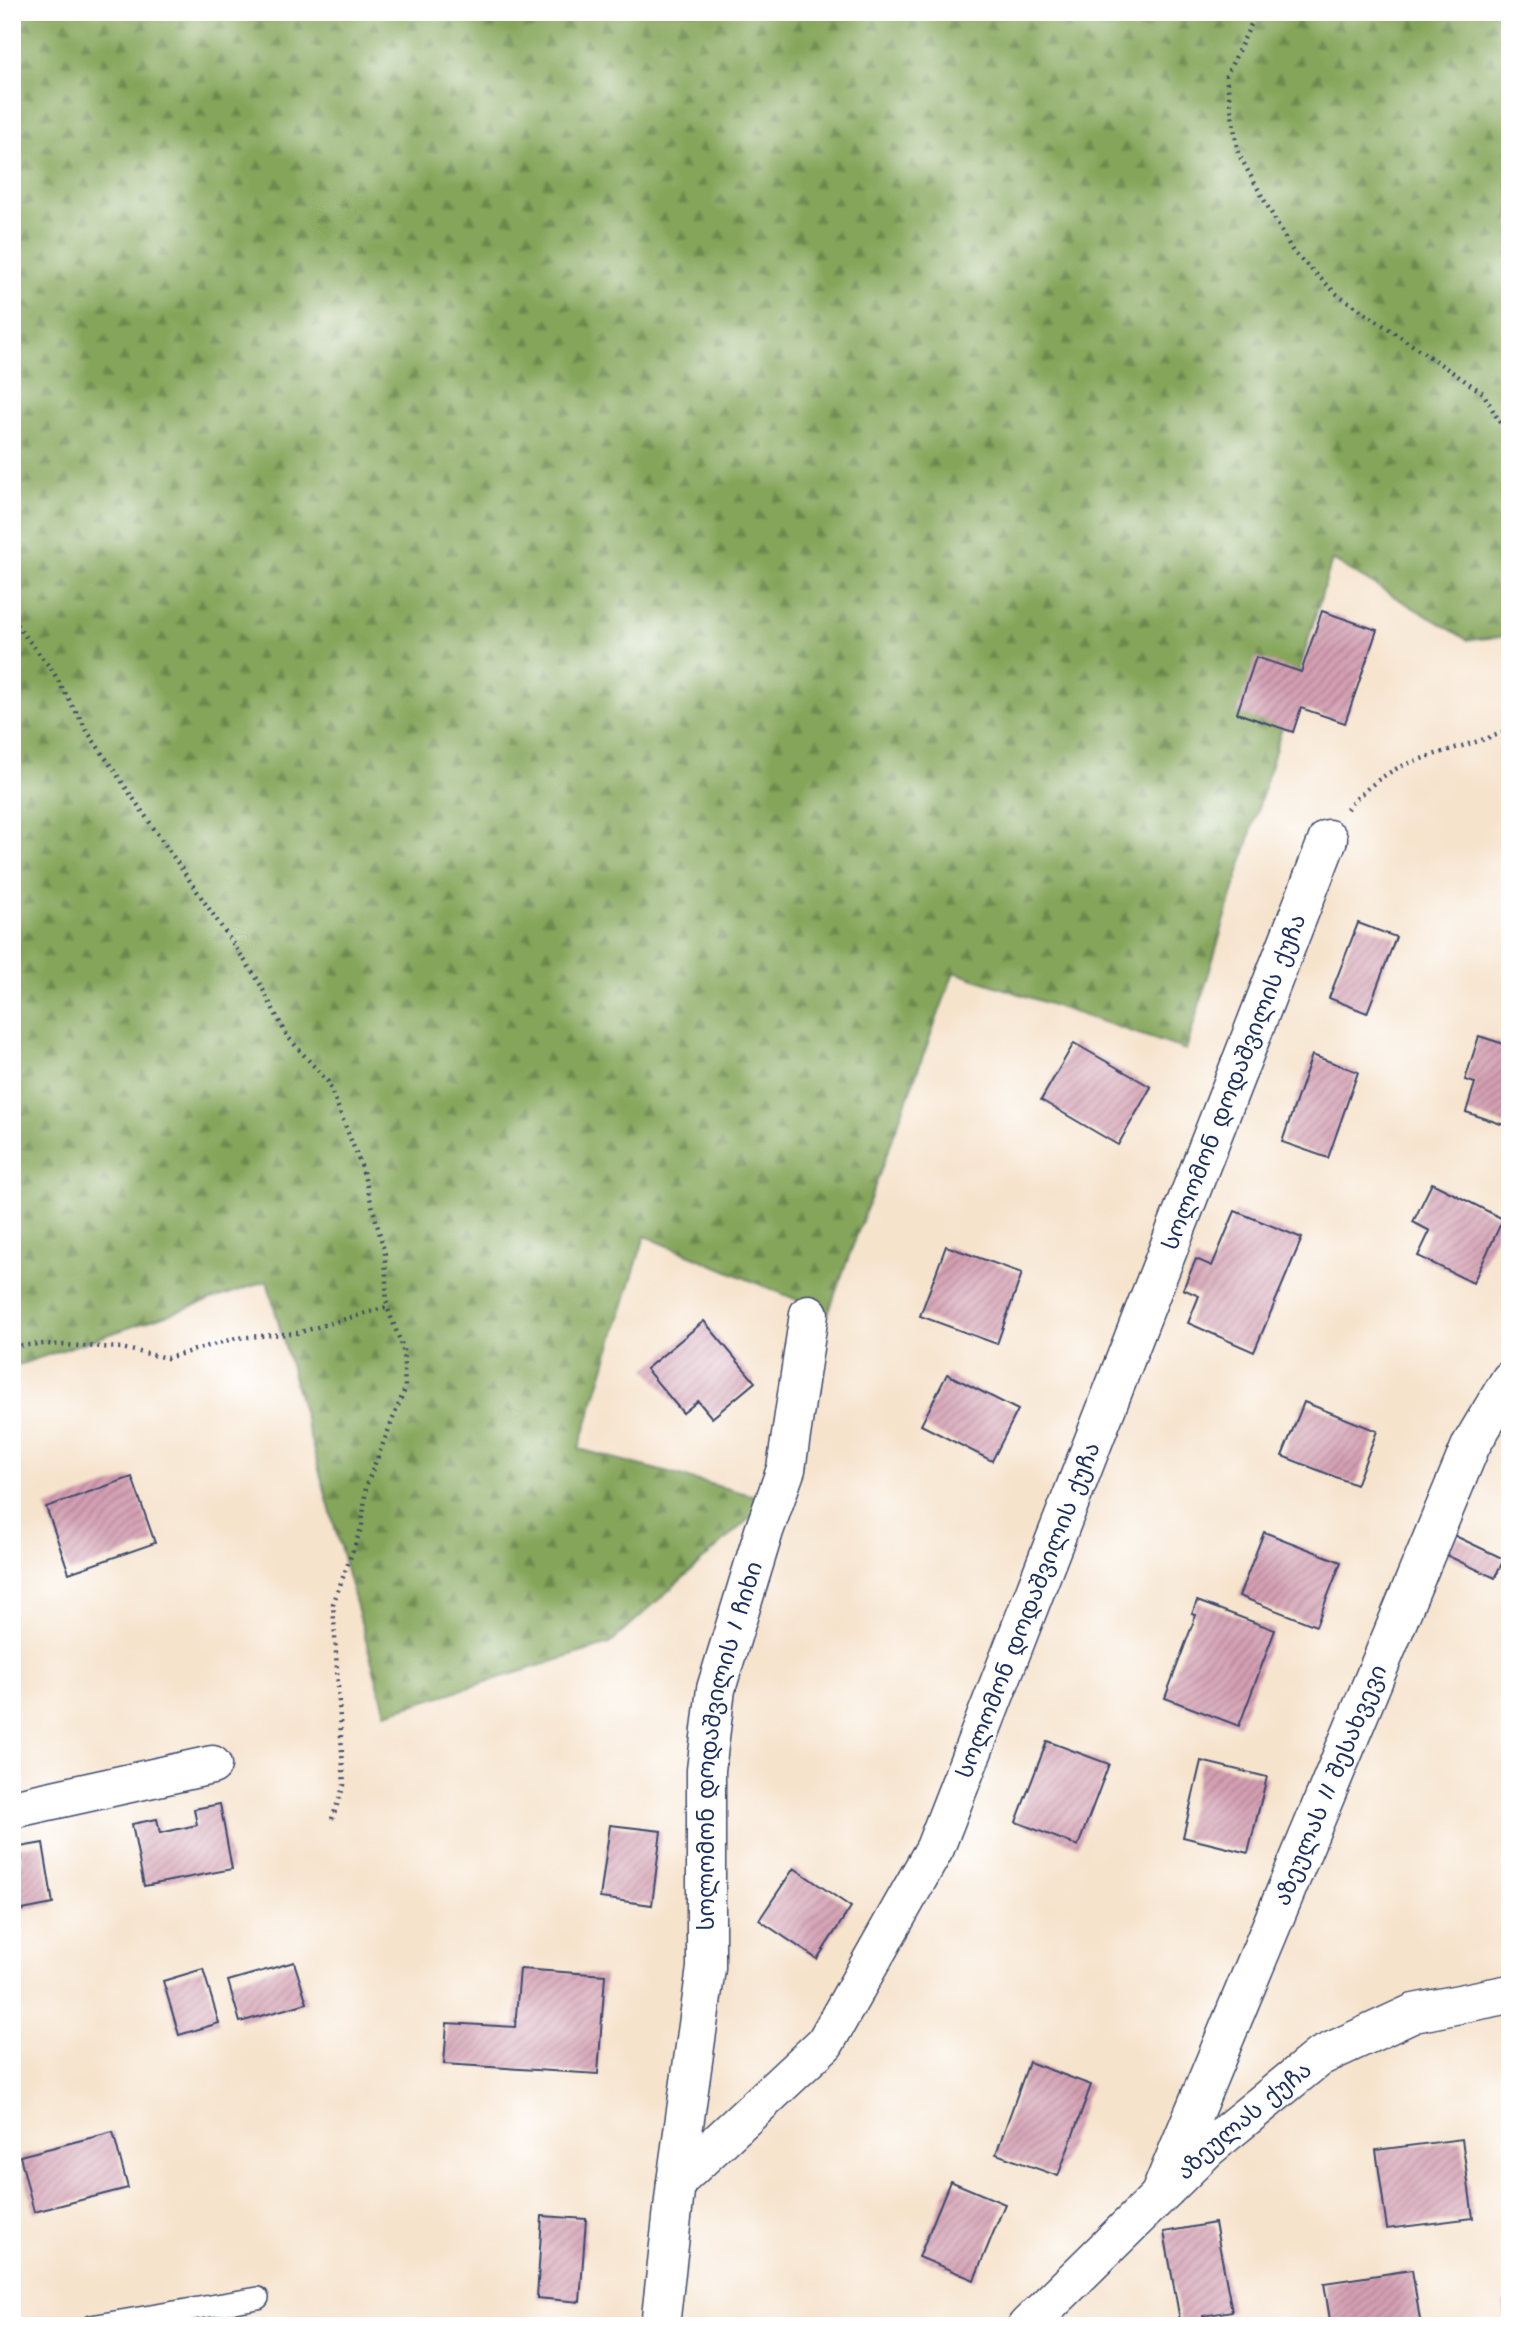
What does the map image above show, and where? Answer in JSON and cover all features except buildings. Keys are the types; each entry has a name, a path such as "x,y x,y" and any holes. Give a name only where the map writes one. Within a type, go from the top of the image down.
{"street":[{"name":"სოლომონ დოდაშვილის ქუჩა","path":"676,2182 825,2043 935,1849 1328,839"},
{"name":"სოლომონ დოდაშვილის I ჩიხი","path":"676,2182 706,1968 706,1769 716,1689 764,1531 786,1469 809,1314"},
{"name":"აზეულას II შესახვევი","path":"1160,2194 1471,1445 1510,1380"},
{"path":"12,1809 212,1765"},
{"name":"აზეულას ქუჩა","path":"1027,2326 1208,2148 1319,2057 1414,2013 1510,1994"},
{"path":"660,2326 676,2182"}],"lane":[{"path":"91,2326 258,2298"}],"path":[{"path":"1256,12 1226,76 1238,153 1293,251 1337,294 1483,393 1510,440"},
{"path":"12,619 51,670 89,734 258,980 287,1036 328,1082 362,1168 385,1254 387,1307 403,1348 405,1390 366,1486 362,1526 333,1604 344,1785 332,1819"},
{"path":"1328,839 1354,799 1400,766 1510,730"},
{"path":"12,1346 44,1344 121,1348 167,1358 236,1338 297,1333 387,1307"}],"green space":[{"path":"12,12 1510,12 1510,636 1468,640 1332,560 1186,1050 954,972 828,1313 645,1236 579,1449 770,1500 609,1644 386,1713 267,1281 12,1367"}]}
